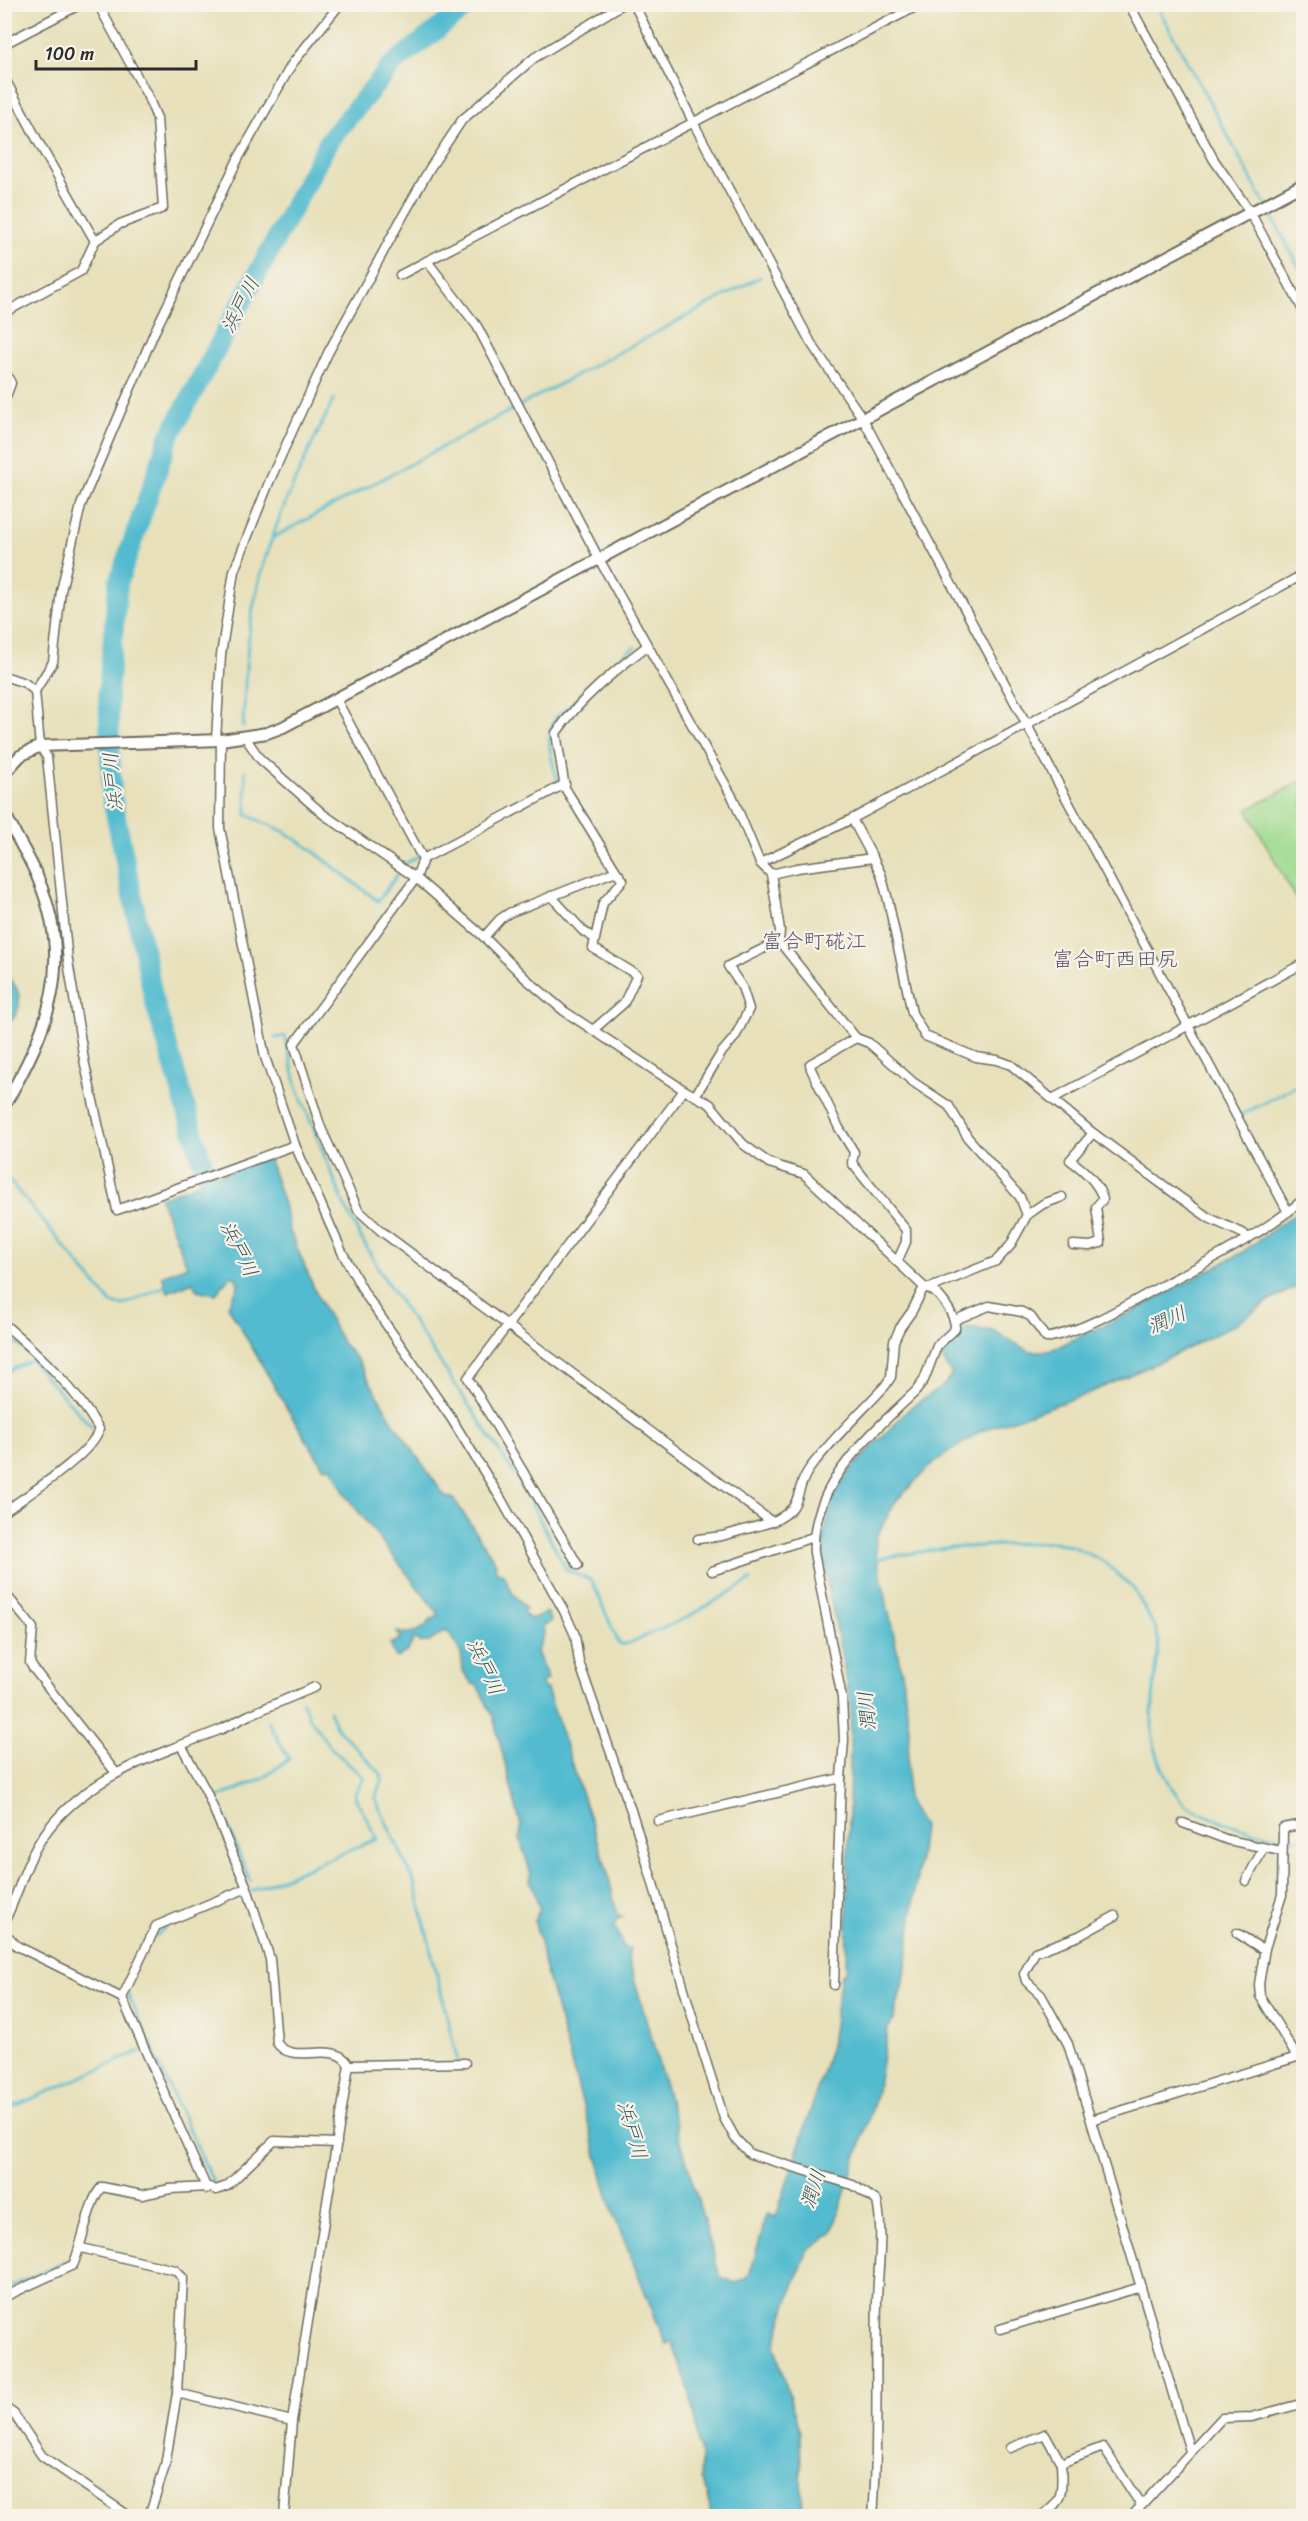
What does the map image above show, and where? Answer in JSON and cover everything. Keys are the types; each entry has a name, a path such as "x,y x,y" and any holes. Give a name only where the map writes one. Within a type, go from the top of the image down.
{"street":[{"path":"4,44 81,4"},
{"path":"4,312 81,271 95,241 120,224 163,207 157,118 98,4"},
{"path":"295,1145 117,1210 84,1060 71,983 47,757 40,746 38,688 53,662 61,591 81,505 154,333 238,159 292,64 340,4"},
{"path":"623,4 534,58 462,120 430,168 328,353 270,480 234,571 221,655 220,828 265,1057 295,1145 342,1252 365,1294 451,1418 501,1499 574,1635 579,1662 634,1819 724,2118 735,2138 750,2154 853,2186 877,2201 882,2224 877,2301 877,2462 873,2517"},
{"path":"634,4 694,124 811,343 863,418 1288,1212"},
{"path":"400,275 921,4"},
{"path":"1129,4 1214,160 1253,210 1304,312"},
{"path":"4,77 95,241"},
{"path":"4,774 20,756 40,746 219,740 267,733 283,727 1304,184"},
{"path":"427,261 477,326 599,559 733,798 760,863 771,874 780,930 779,941 856,1038 869,1043 913,1082 949,1106 968,1138 1020,1197 1027,1215"},
{"path":"4,370 11,383 4,402"},
{"path":"760,863 852,819 1304,574"},
{"path":"593,1030 624,1003 637,975 593,948 603,903 623,880 575,805 565,784 556,733 569,714 622,664 647,646"},
{"path":"4,676 38,688"},
{"path":"336,699 423,859"},
{"path":"245,737 260,759 323,814 416,878 564,1011 684,1090 710,1104 742,1144 769,1162 804,1174 929,1289 953,1317 955,1329 937,1346 924,1380 916,1391 849,1459 831,1482 813,1537 814,1553 842,1698 844,1740 834,1985"},
{"path":"565,784 423,859 416,878 294,1044 321,1128 358,1210 381,1231 772,1522"},
{"path":"4,811 37,876 48,906 53,930 55,976 52,1001 44,1026 4,1106"},
{"path":"852,819 881,874 912,1013 925,1035 976,1057 1011,1065 1093,1133 1157,1180 1209,1218 1244,1233 1248,1239"},
{"path":"771,874 808,866 873,858"},
{"path":"484,937 500,919 509,913 616,871"},
{"path":"551,896 583,931 594,938"},
{"path":"695,1096 722,1052 735,1037 749,1008 742,987 728,966 779,941"},
{"path":"1052,1099 1304,963"},
{"path":"856,1038 810,1064 839,1128 854,1152 852,1163 906,1230 906,1242 897,1262"},
{"path":"578,1565 468,1378 684,1090"},
{"path":"1073,1245 1090,1246 1101,1243 1096,1208 1103,1198 1100,1186 1070,1160 1093,1133"},
{"path":"698,1539 722,1536 772,1522 787,1515 795,1507 809,1470 891,1377 897,1335 929,1289 996,1261 1010,1246 1027,1215 1043,1204 1062,1197"},
{"path":"953,1317 989,1306 1022,1311 1031,1317 1046,1338 1064,1335 1119,1309 1248,1239 1288,1212 1304,1198"},
{"path":"4,1324 49,1366 99,1429 94,1442 81,1455 4,1512"},
{"path":"712,1571 813,1537"},
{"path":"4,1592 33,1628 30,1663 33,1668 116,1773"},
{"path":"4,1922 36,1846 51,1825 72,1803 116,1773 315,1687"},
{"path":"181,1745 206,1791 247,1888 270,1959 277,2043 281,2050 289,2052 335,2053 346,2059 349,2065 292,2421 284,2517"},
{"path":"658,1821 841,1778"},
{"path":"1183,1823 1195,1829 1263,1849 1281,1848"},
{"path":"1091,2120 1300,2058 1260,1996 1259,1983 1265,1948 1282,1895 1283,1828 1304,1824"},
{"path":"1246,1881 1263,1849"},
{"path":"122,1998 156,1926 247,1888"},
{"path":"1114,1916 1079,1936 1035,1952 1024,1974 1026,1981 1041,1995 1068,2044 1190,2451"},
{"path":"4,1932 17,1946 122,1998 207,2189"},
{"path":"1238,1933 1248,1941 1265,1948"},
{"path":"349,2065 465,2063"},
{"path":"4,2297 73,2265 81,2248 95,2196 102,2187 142,2195 170,2189 216,2190 226,2186 274,2141 337,2143"},
{"path":"81,2248 179,2273 183,2278 177,2393 165,2466 149,2517"},
{"path":"1000,2329 1141,2287"},
{"path":"177,2393 292,2421"},
{"path":"1132,2517 1222,2418 1252,2417 1304,2403"},
{"path":"4,2407 14,2414 42,2456 129,2517"},
{"path":"1010,2448 1045,2434 1061,2463 1062,2495 1050,2511 1041,2517"},
{"path":"1061,2463 1103,2447 1141,2505"}],"green space":[{"path":"1303,780 1303,912 1247,810"}],"water":[{"path":"5,977 16,987 19,1001 16,1015 5,1024"},
{"name":"潤川","path":"268,1157 284,1204 289,1229 316,1293 343,1344 357,1359 392,1420 444,1495 454,1499 496,1563 495,1571 504,1574 513,1594 526,1608 523,1610 526,1616 531,1619 547,1612 551,1622 543,1626 544,1634 537,1652 548,1679 541,1682 547,1689 607,1870 617,1914 623,1917 618,1919 615,1926 624,1948 630,1948 628,1957 720,2277 736,2283 746,2279 750,2273 767,2214 776,2217 831,2046 841,1974 846,1972 851,1704 822,1554 833,1496 850,1470 911,1407 942,1387 952,1375 938,1351 967,1328 993,1331 1029,1351 1049,1351 1132,1312 1241,1253 1303,1208 1303,1283 1266,1303 1234,1325 1170,1357 1087,1394 981,1431 932,1464 896,1501 876,1537 876,1553 903,1678 909,1729 907,1798 923,1827 905,1975 893,2021 888,2028 876,2096 832,2233 808,2250 786,2306 775,2348 800,2432 802,2516 711,2516 708,2495 700,2479 701,2456 690,2393 672,2342 666,2344 613,2213 544,1965 534,1921 540,1909 530,1880 531,1875 520,1838 521,1826 493,1716 477,1685 472,1684 463,1671 461,1654 451,1635 445,1631 429,1642 419,1642 416,1638 408,1651 396,1658 390,1644 401,1639 397,1632 411,1633 421,1629 431,1619 438,1617 437,1612 347,1497 331,1467 324,1468 291,1415 228,1306 238,1287 237,1279 231,1275 216,1294 197,1290 193,1282 168,1292 162,1276 187,1266 160,1198"}],"waterway":[{"name":"浜戸川","path":"215,1198 154,1000 112,798 108,692 118,583 169,437 330,139 393,64 470,4"},
{"path":"1156,4 1304,276"},
{"path":"274,537 760,277"},
{"path":"243,727 249,633 260,576 287,499 334,399"},
{"path":"554,785 558,784 552,758 550,734 556,718 635,647"},
{"path":"245,771 247,815 283,831 308,847 378,901 398,874"},
{"path":"406,863 498,815"},
{"path":"275,1038 285,1036 297,1087 344,1204 360,1236 384,1278 518,1479 567,1570 592,1581 619,1644 627,1644 688,1617 751,1580"},
{"path":"1239,1116 1304,1082"},
{"path":"4,1174 111,1303 123,1305 168,1285"},
{"path":"4,1333 31,1355 33,1363 92,1427"},
{"path":"4,1373 29,1361"},
{"path":"876,1559 946,1548 1054,1542 1074,1547 1103,1561 1134,1589 1156,1630 1159,1642 1153,1697 1153,1738 1159,1760 1175,1793 1189,1807 1218,1820 1265,1835 1304,1838"},
{"path":"251,1891 377,1839 354,1795 364,1778 329,1746 309,1717 302,1701"},
{"path":"329,1710 336,1727 381,1774 382,1782 375,1798 415,1884 458,2062"},
{"path":"250,1881 216,1798 262,1779 289,1759 268,1721"},
{"path":"156,1936 166,1926"},
{"path":"128,1995 147,2037"},
{"path":"151,2042 155,2056 213,2182"},
{"path":"4,2111 141,2051"},
{"path":"4,2290 71,2259 94,2185 100,2179 116,2183"},
{"path":"126,2185 144,2190 180,2185"}],"district":[{"name":"富合町硴江","path":"814,941"},
{"name":"富合町西田尻","path":"1115,959"}]}
